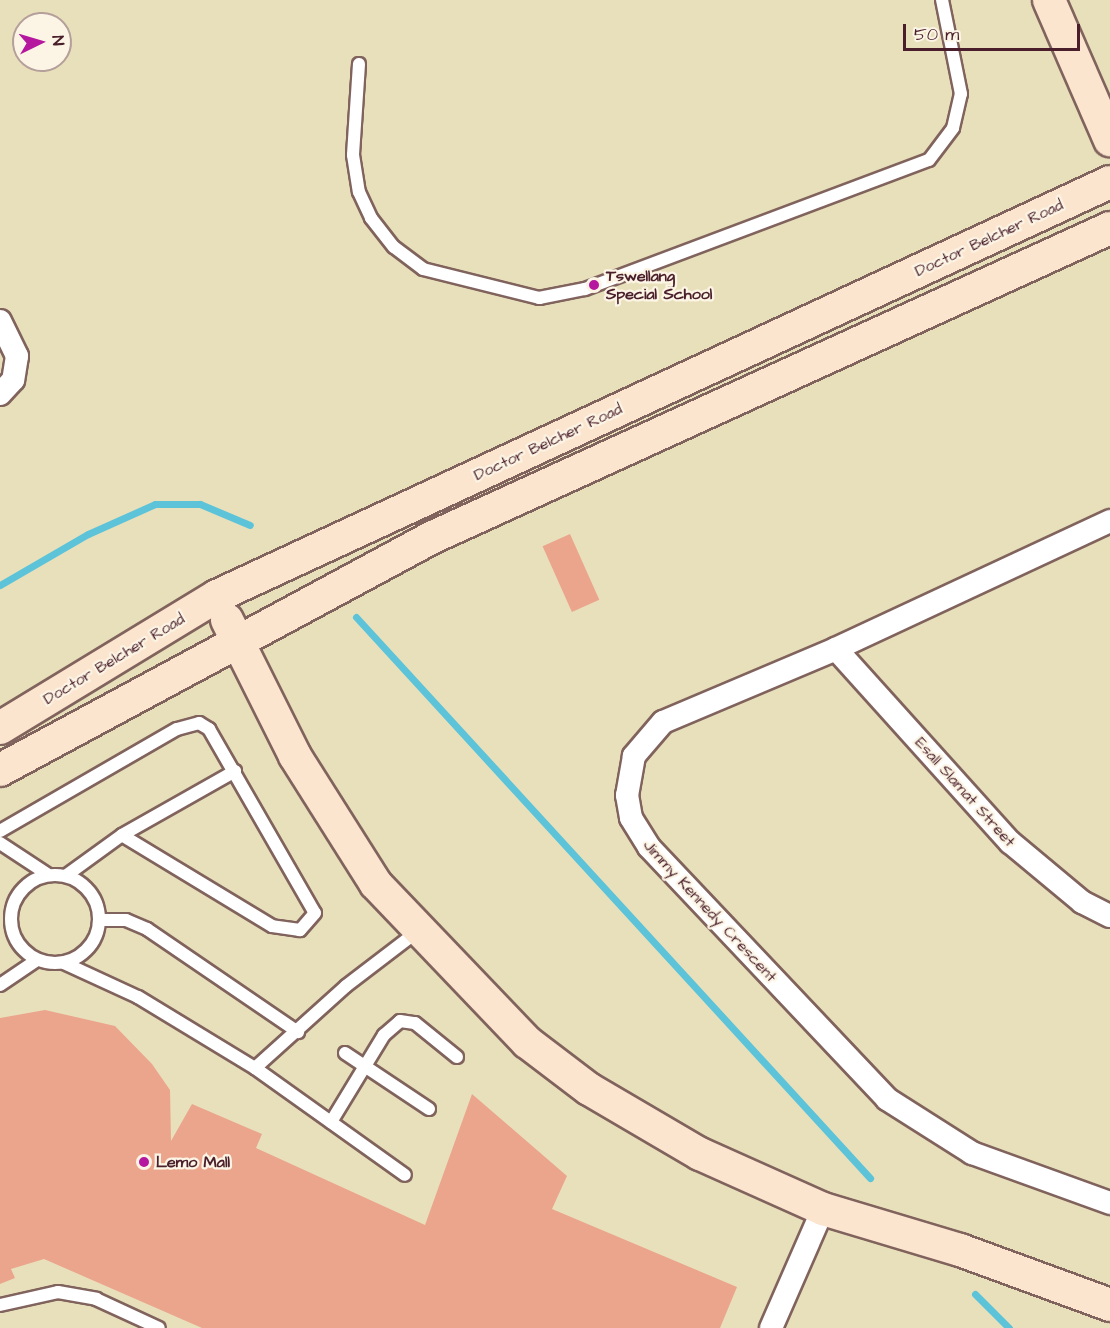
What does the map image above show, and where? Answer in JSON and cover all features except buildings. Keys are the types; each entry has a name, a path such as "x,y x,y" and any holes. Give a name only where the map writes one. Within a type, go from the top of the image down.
{"main road":[{"path":"1049,0 1110,140"},
{"name":"Doctor Belcher Road","path":"0,728 217,596 1110,182"},
{"path":"0,770 235,640 464,523 1110,228"},
{"path":"217,596 235,640 320,796 376,884 418,931 527,1042 589,1089 662,1134 823,1209 960,1250 1110,1305"}],"street":[{"path":"0,321 17,356 13,380 0,394"},
{"name":"Jimmy Kennedy Crescent","path":"1110,521 836,649 663,722 645,737 634,756 627,795 638,833 887,1099 972,1153 1110,1203"},
{"name":"Esall Slamat Street","path":"836,649 1010,842 1082,903 1110,916"},
{"path":"771,1328 823,1209"}],"lane":[{"path":"359,64 353,155 359,192 370,218 394,247 423,269 539,298 596,285 929,160 953,128 961,94 942,0"},
{"path":"0,831 188,723 209,729 313,902 315,914 300,930 272,927 122,836"},
{"path":"67,875 122,836 235,771"},
{"path":"0,843 47,874 67,875 84,885 96,900 99,920 89,948 64,963"},
{"path":"47,874 16,896 5,915 16,942 37,960 64,963 138,997 255,1068 405,1175"},
{"path":"99,920 126,920 147,929 298,1032"},
{"path":"255,1068 298,1032 346,986 418,931"},
{"path":"0,985 37,960"},
{"path":"331,1122 365,1066 400,1020 415,1023 457,1057"},
{"path":"345,1053 429,1109"},
{"path":"0,1305 58,1292 96,1299 159,1328"}],"waterway":[{"path":"0,585 88,534 155,504 200,504 250,525"},
{"path":"356,617 870,1178"},
{"path":"975,1294 1009,1328"}],"place":[{"name":"Tswellang Special School","path":"594,285"},
{"name":"Lemo Mall","path":"144,1162"}]}
